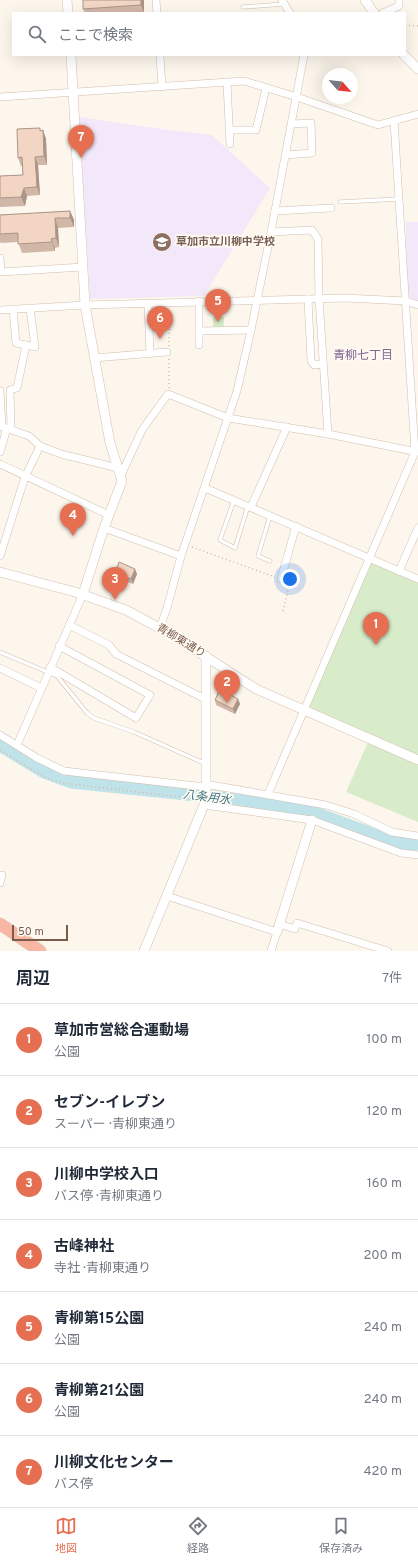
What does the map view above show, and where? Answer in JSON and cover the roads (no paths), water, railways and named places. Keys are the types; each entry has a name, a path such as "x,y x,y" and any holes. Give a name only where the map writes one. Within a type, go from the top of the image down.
{"highway":[{"path":"0,924 36,949"}],"street":[{"path":"67,0 68,12"},
{"path":"156,0 157,12"},
{"path":"365,0 370,12"},
{"path":"385,12 399,6 399,0"},
{"path":"283,2 289,12"},
{"path":"17,745 83,594 104,528 122,486 120,472 110,443 85,304 71,56"},
{"path":"160,56 162,87"},
{"path":"160,628 181,556 237,391 271,232 304,56"},
{"path":"405,56 418,69"},
{"path":"0,97 244,81 297,97 378,125 418,114"},
{"path":"226,83 230,144"},
{"path":"229,130 256,130 266,88"},
{"path":"268,794 303,710 416,452 414,378 406,301 394,121"},
{"path":"286,155 312,153 310,123 292,124"},
{"path":"275,211 331,208"},
{"path":"271,232 312,230 318,239 319,298 328,434"},
{"path":"0,258 1,272 83,267"},
{"path":"0,310 85,304 319,298 406,301 418,305"},
{"path":"308,299 311,361 314,364 323,364"},
{"path":"199,301 200,345"},
{"path":"148,303 150,354"},
{"path":"13,309 16,343 35,347 30,308"},
{"path":"199,331 251,330"},
{"path":"0,452 10,390 17,388 26,345"},
{"path":"94,358 167,352"},
{"path":"0,391 5,427"},
{"path":"120,472 142,430 168,394 228,418 328,434 416,452"},
{"path":"5,427 29,436 40,446 120,472"},
{"path":"249,506 287,427"},
{"path":"0,556 26,476 40,446"},
{"path":"0,464 109,515"},
{"path":"205,488 418,579"},
{"path":"281,579 296,526"},
{"path":"104,528 181,556"},
{"path":"399,571 418,528"},
{"name":"青柳東通り","path":"0,572 83,594 126,610 160,628 206,656 247,684 418,760"},
{"path":"69,625 109,645 116,654 205,699"},
{"path":"49,670 136,718 150,695 59,646"},
{"path":"144,951 206,802 206,656"},
{"path":"0,668 41,688"},
{"path":"0,736 64,772 268,794 326,805 354,814 392,832 418,836"},
{"path":"206,802 312,820 401,852 418,855"},
{"path":"271,951 312,820"},
{"path":"0,883 2,875"},
{"path":"167,896 278,928 295,929 297,923 388,951"}],"lane":[{"path":"243,7 283,2"},
{"path":"340,202 400,199"},
{"path":"234,500 220,540 235,548 249,506"},
{"path":"270,515 258,556 270,561"},
{"path":"0,652 49,670 56,676 86,713 94,718 134,732 206,764"}],"waterway":[{"name":"八条用水","path":"0,745 44,772 71,782 215,797 304,809 397,843 418,844"}],"place":[{"name":"川柳文化センター","path":"81,158"},
{"name":"草加市立川柳中学校","path":"162,242"},
{"name":"青柳第15公園","path":"218,322"},
{"name":"青柳第21公園","path":"160,339"},
{"name":"古峰神社","path":"73,536"},
{"name":"川柳中学校入口","path":"115,600"},
{"name":"草加市営総合運動場","path":"376,645"},
{"name":"セブン-イレブン","path":"227,703"}],"district":[{"name":"青柳七丁目","path":"363,356"}]}
